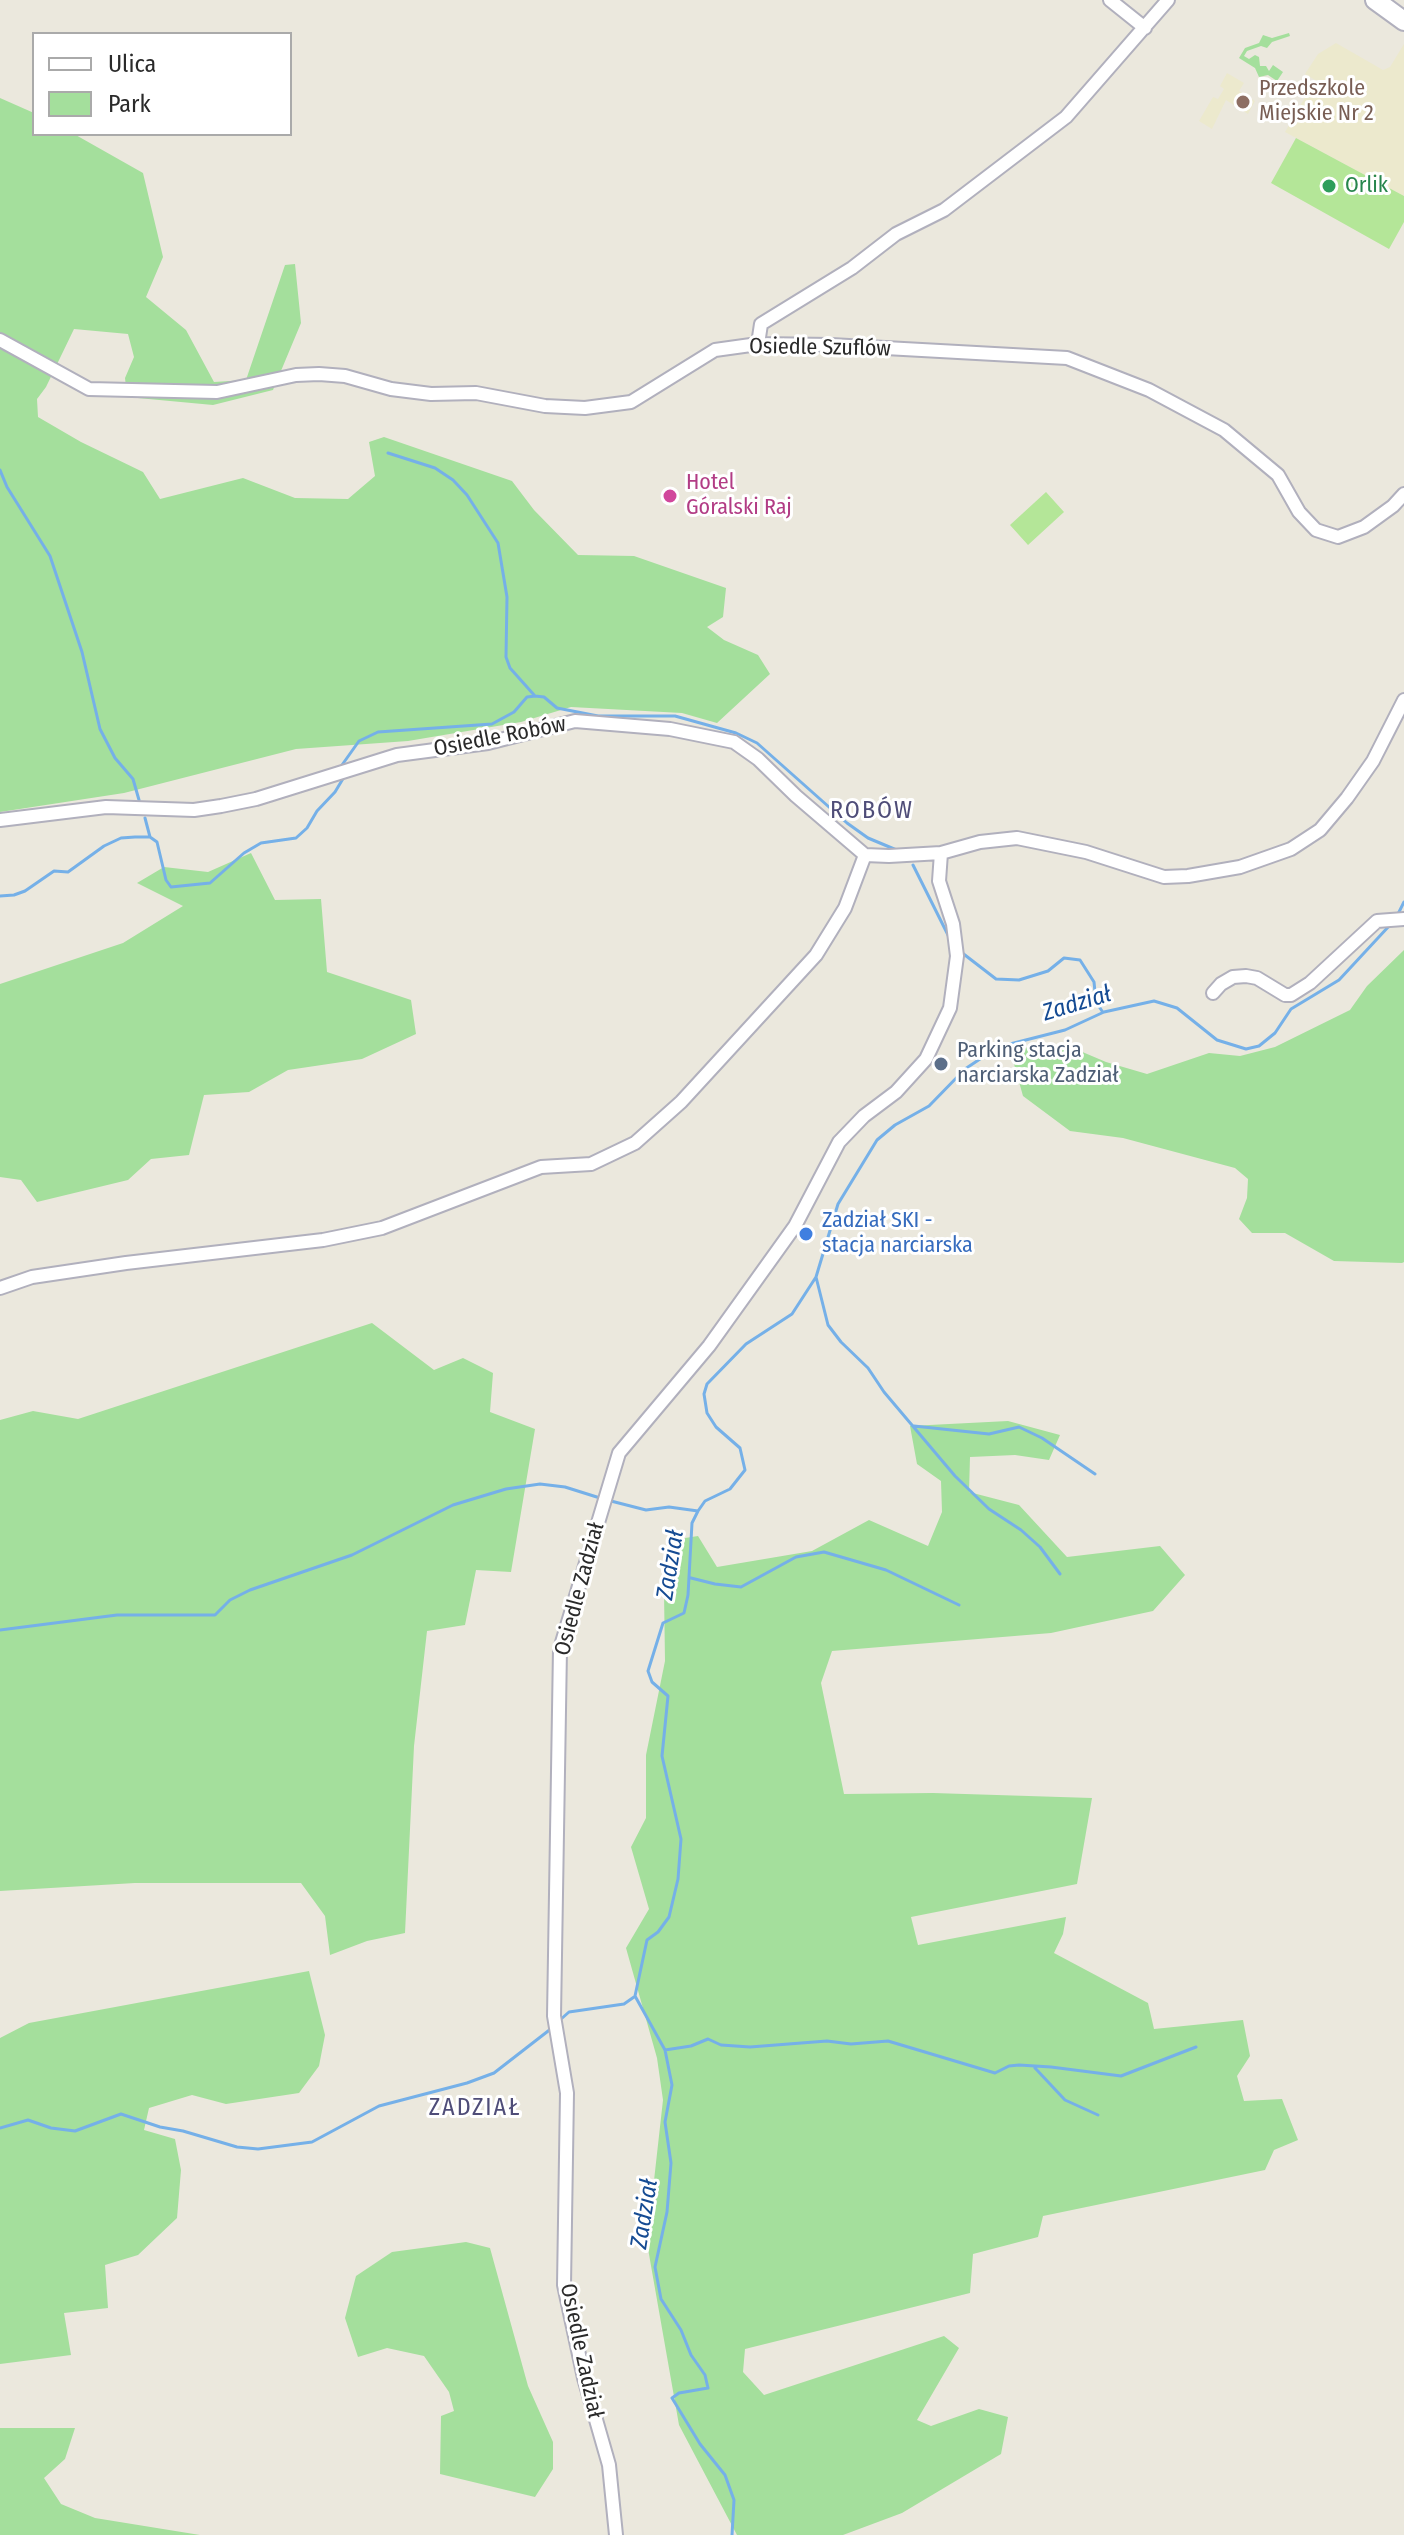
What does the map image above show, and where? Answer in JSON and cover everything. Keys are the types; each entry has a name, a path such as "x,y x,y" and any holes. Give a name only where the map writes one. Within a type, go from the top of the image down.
{"street":[{"path":"1110,0 1145,28"},
{"path":"758,344 761,324 852,268 896,234 944,210 1066,117 1168,0"},
{"path":"1375,0 1404,21"},
{"name":"Osiedle Szuflów","path":"0,340 89,389 217,392 296,375 319,374 345,376 391,389 476,393 545,406 585,408 631,402 715,350 758,344 1067,358 1149,390 1224,430 1278,475 1299,512 1316,530 1338,537 1364,527 1404,494"},
{"path":"0,1288 32,1277 323,1240 382,1228 541,1167 591,1164 635,1143 681,1102 816,955 845,908 865,855 941,853 980,842 1017,838 1086,852 1164,877 1240,867 1291,849 1320,830 1373,761 1404,700"},
{"name":"Osiedle Robów","path":"0,820 106,807 194,810 221,806 256,799 397,755 488,743 575,721 670,729 734,742 758,759 865,855"},
{"name":"Osiedle Zadział","path":"616,2535 609,2465 584,2378 564,2285 567,2093 554,2016 560,1649 619,1453 709,1346 795,1226 839,1142 864,1116 896,1092 926,1059 950,1008 957,956 955,931 941,893 941,853"},
{"path":"1213,993 1233,977 1246,976 1257,978 1285,995 1291,995 1310,983 1377,921 1397,920"}],"shaded area":[{"path":"1336,43 1383,70 1390,67 1404,44 1404,196 1285,132 1315,80 1305,74 1318,54"},
{"name":"Przedszkole Miejskie Nr 2","path":"1227,73 1244,83 1239,91 1255,101 1248,114 1226,100 1212,129 1199,121 1213,97 1218,99 1224,89 1220,86"}],"green space":[{"path":"1289,33 1290,36 1272,42 1267,48 1261,46 1247,51 1244,56 1249,59 1255,55 1259,57 1260,66 1266,66 1269,71 1273,65 1283,72 1277,81 1268,75 1259,77 1255,68 1239,58 1245,48 1259,43 1263,35 1272,38"},
{"path":"0,98 32,112 32,136 78,136 143,173 163,257 146,297 186,330 214,382 246,380 285,265 295,264 301,323 273,390 213,405 127,397 125,378 134,357 128,334 74,329 37,399 38,417 143,472 160,499 243,478 295,498 348,499 375,476 369,442 384,437 512,481 534,510 578,555 634,556 726,588 723,617 707,627 724,640 758,655 770,674 717,723 682,713 571,707 521,722 408,741 296,749 124,793 0,812"},
{"name":"Orlik","path":"1296,138 1404,196 1404,222 1389,249 1271,183"},
{"path":"1046,492 1064,512 1028,545 1010,525"},
{"path":"251,853 275,900 321,899 327,972 411,1000 416,1034 362,1059 288,1070 249,1092 204,1095 189,1155 151,1159 128,1180 37,1202 21,1180 0,1177 0,984 123,943 183,906 137,883 164,867 208,872"},
{"path":"1404,950 1402,1263 1334,1261 1285,1233 1252,1233 1239,1219 1247,1198 1248,1179 1235,1168 1123,1138 1070,1131 1023,1096 1014,1064 1027,1047 1052,1044 1073,1048 1147,1074 1209,1053 1240,1056 1275,1047 1350,1010 1367,986"},
{"path":"372,1323 434,1370 463,1358 493,1373 490,1412 535,1429 511,1572 476,1570 465,1625 427,1631 414,1746 405,1933 367,1941 330,1955 325,1916 301,1883 135,1883 0,1891 0,1420 33,1411 78,1419"},
{"path":"1008,1421 1060,1435 1049,1460 1015,1455 970,1457 969,1492 1019,1505 1067,1557 1160,1546 1185,1575 1153,1611 1051,1633 832,1651 821,1683 844,1794 933,1793 1092,1798 1077,1884 911,1917 918,1945 1066,1917 1063,1934 1054,1953 1148,2003 1154,2029 1243,2020 1250,2056 1237,2076 1244,2101 1282,2099 1298,2140 1274,2150 1265,2170 1043,2216 1038,2237 973,2254 970,2293 745,2349 743,2372 764,2395 944,2336 959,2348 917,2420 931,2426 979,2409 1008,2417 1001,2454 902,2513 843,2535 737,2535 679,2425 647,2243 663,2100 657,2058 626,1948 649,1909 631,1847 646,1818 646,1755 665,1661 664,1592 685,1538 698,1536 717,1567 812,1551 869,1520 928,1546 942,1512 941,1481 917,1464 910,1426"},
{"path":"309,1971 325,2035 319,2066 299,2093 226,2104 192,2095 149,2108 144,2130 175,2139 181,2170 177,2218 138,2255 105,2265 108,2308 64,2313 71,2355 0,2364 0,2038 29,2023"},
{"path":"466,2242 490,2248 528,2386 553,2442 553,2469 535,2497 440,2474 441,2416 454,2411 449,2392 424,2356 387,2348 358,2357 345,2318 356,2276 392,2252"},
{"path":"0,2428 75,2428 65,2459 44,2478 61,2504 95,2518 200,2535 0,2535"}],"waterway":[{"path":"388,453 435,468 453,480 467,495 498,543 507,597 506,657 510,668 535,696"},
{"path":"0,470 7,487 50,556 82,652 100,729 115,758 133,779 139,800"},
{"path":"342,765 359,741 378,732 492,724 514,712 527,697 544,697 557,708 598,716 675,716 736,733 757,743 847,823 868,838 899,851"},
{"path":"0,896 25,891 54,871 68,872 104,846 121,838 135,837 150,837 157,842 166,880 171,887 210,883 244,853 261,843 296,838 307,828 344,777"},
{"path":"145,818 150,837"},
{"path":"913,865 949,937"},
{"name":"Zadział","path":"1397,916 1404,902"},
{"name":"Zadział","path":"732,2535 734,2500 725,2475 700,2444 672,2398 679,2393 708,2388 705,2375 661,2299 655,2267 667,2212 671,2163 665,2122 672,2085 665,2050 635,1996 647,1940 658,1932 669,1917 678,1879 681,1839 662,1756 668,1696 652,1682 648,1671 663,1623 684,1613 692,1523 705,1501 730,1489 745,1470 740,1448 716,1427 707,1413 704,1394 707,1384 746,1344 792,1314 816,1277 838,1204 877,1140 895,1125 929,1106 965,1069 992,1051 1010,1044 1065,1030 1104,1012 1154,1001 1177,1008 1217,1040 1246,1049 1259,1046 1275,1033 1291,1009 1339,980 1390,925"},
{"path":"961,952 996,979 1019,980 1048,971 1064,958 1080,960 1094,982 1096,1002 1102,1011"},
{"path":"816,1277 828,1325 841,1342 868,1368 884,1392 955,1476 989,1509 1040,1547 1060,1574"},
{"path":"914,1426 989,1434 1019,1427 1042,1438 1095,1474"},
{"path":"0,1630 117,1615 215,1615 230,1600 250,1590 352,1555 453,1505 506,1489 540,1484 565,1487 600,1498"},
{"path":"607,1500 646,1510 669,1507 698,1511"},
{"path":"691,1578 741,1587 796,1557 824,1552 886,1570 959,1605"},
{"path":"560,2020 569,2012 624,2004 634,1997"},
{"path":"0,2128 28,2120 51,2128 75,2131 121,2114 237,2147 258,2149 312,2142 379,2106 494,2073 552,2028"},
{"path":"665,2050 691,2046 708,2039 721,2045 750,2047 827,2041 851,2044 888,2041 995,2073 1019,2065 1121,2076 1196,2047"},
{"path":"1035,2068 1065,2100 1098,2115"}],"place":[{"name":"Przedszkole Miejskie Nr 2","path":"1243,102"},
{"name":"Orlik","path":"1329,186"},
{"name":"Hotel Góralski Raj","path":"670,496"},
{"name":"Parking stacja narciarska Zadział","path":"941,1064"},
{"name":"Zadział SKI - stacja narciarska","path":"806,1234"}],"district":[{"name":"ROBÓW","path":"872,811"},
{"name":"ZADZIAŁ","path":"475,2108"}]}
